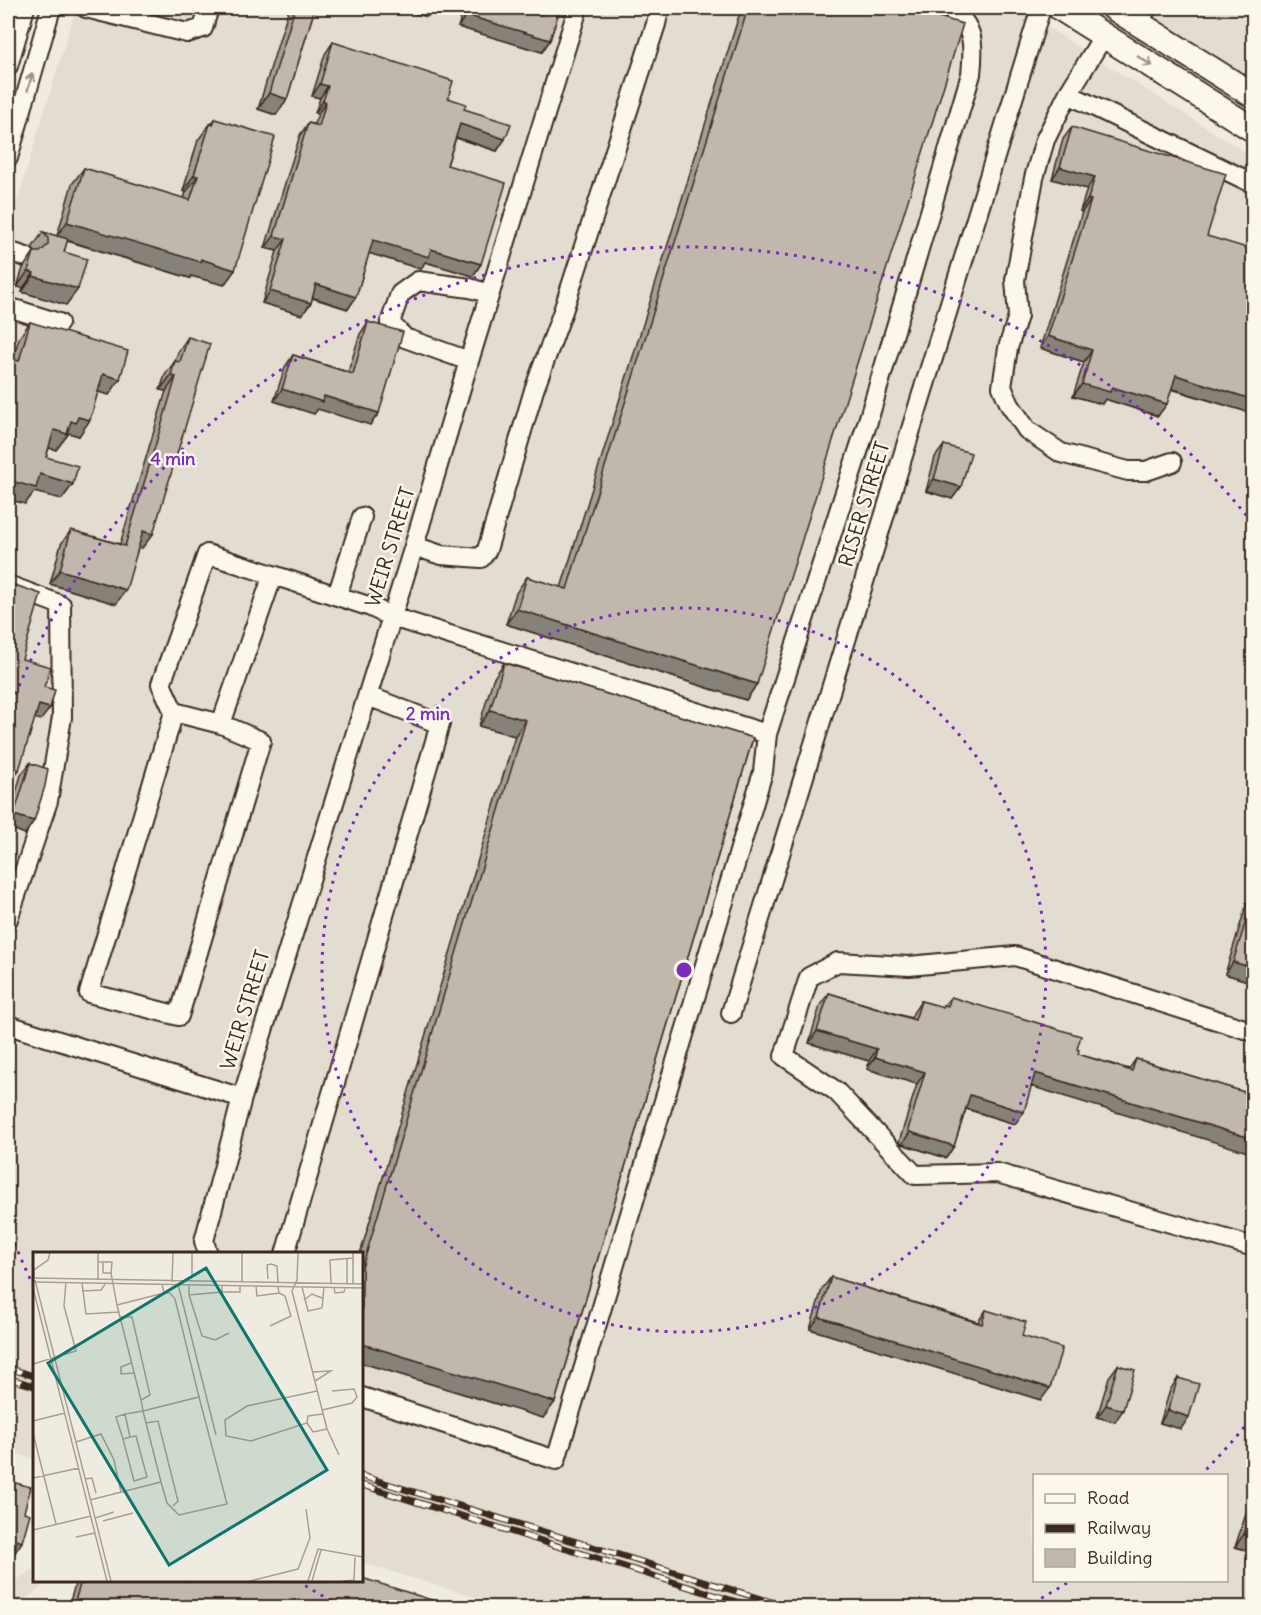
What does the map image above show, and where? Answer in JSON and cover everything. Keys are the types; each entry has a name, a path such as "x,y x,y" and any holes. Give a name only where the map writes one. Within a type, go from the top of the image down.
{"main road":[{"path":"1060,8 1254,130"},
{"path":"1109,38 1132,14 1254,96"}],"street":[{"path":"8,66 25,8"},
{"path":"8,158 51,8"},
{"path":"86,8 187,33 203,28 209,8"},
{"name":"WEIR STREET","path":"207,1252 204,1240 242,1098 579,8"},
{"path":"414,546 441,555 481,558 487,550 534,390 656,24 658,8"},
{"path":"363,1397 556,1460 763,772 767,734 868,421 971,74 972,37 963,19 949,8"},
{"name":"RISER STREET","path":"731,1013 1041,8"},
{"path":"1109,38 1068,94 1045,140 1034,178 1015,280 1018,316 1008,348 1002,387 1010,405 1027,430 1061,453 1128,471 1146,471 1172,462"},
{"path":"1068,94 1254,184"},
{"path":"8,251 26,257"},
{"path":"468,362 405,338 390,323 400,294 418,281 470,288 490,294"},
{"path":"8,308 59,323"},
{"path":"337,596 362,517"},
{"path":"174,712 221,724 261,741 179,1017 89,993 174,712 161,684 207,554 337,596 392,617 767,734"},
{"path":"221,724 273,575"},
{"path":"8,585 61,605 62,717 48,801 8,919"},
{"path":"286,1252 440,724 368,696"},
{"path":"1254,1032 1015,956 909,966 838,962 809,977 784,1056 836,1091 915,1175 997,1173 1254,1247"},
{"path":"8,1025 242,1098"}],"shaded area":[{"path":"76,8 1017,8 1253,157 1253,1607 509,1607 363,1563 363,1252 33,1252 33,1459 8,1451 8,231"},
{"path":"1134,8 1253,8 1253,80"},
{"path":"33,1570 33,1582 50,1582 14,1607 8,1607 8,1585"}],"building":[{"path":"295,8 315,8 287,99 269,93"},
{"path":"469,8 518,8 542,15 545,8 560,8 550,40 466,15"},
{"path":"748,8 908,8 963,24 757,684 517,609 527,577 567,589"},
{"path":"333,42 453,81 448,98 466,104 464,109 511,124 505,139 460,124 447,165 506,183 481,264 431,249 429,257 373,240 356,297 316,284 311,303 270,291 286,239 274,236 308,123 319,126 328,86 320,84"},
{"path":"215,119 275,137 235,270 67,222 84,168 190,200 198,176 194,175 210,124 213,125"},
{"path":"1072,127 1226,174 1207,236 1254,250 1254,400 1176,375 1167,404 1112,387 1110,392 1082,384 1092,350 1048,336 1091,200 1088,199 1095,177 1060,167"},
{"path":"43,232 68,239 64,252 87,259 78,289 33,276 34,273 28,271 34,252 40,252 48,245 48,238"},
{"path":"30,322 128,351 120,379 103,374 90,420 78,417 76,423 71,421 67,434 54,430 46,457 78,466 73,484 40,474 36,488 8,480 8,358 19,361"},
{"path":"368,322 403,332 379,413 324,396 323,402 282,389 293,355 353,374"},
{"path":"188,337 210,344 153,534 143,531 126,590 60,570 71,530 125,546 176,377 171,375 175,361 180,362"},
{"path":"944,445 971,453 961,487 934,479"},
{"path":"8,578 12,584 41,594 22,659 51,667 44,687 55,690 50,708 39,705 19,770 8,767"},
{"path":"504,663 753,738 555,1402 363,1344 363,1265 526,720 490,710"},
{"path":"30,763 48,769 34,821 14,815"},
{"path":"1254,896 1254,968 1233,962"},
{"path":"829,993 915,1020 921,1001 943,1007 943,1005 948,1006 951,997 1081,1036 1077,1049 1078,1054 1132,1071 1136,1059 1254,1095 1254,1139 1035,1073 1024,1112 970,1095 954,1146 910,1132 908,1130 925,1072 875,1057 877,1049 817,1031"},
{"path":"831,1277 982,1324 986,1310 1026,1322 1022,1336 1062,1348 1050,1388 819,1317"},
{"path":"1118,1365 1135,1370 1123,1410 1106,1405"},
{"path":"1178,1378 1199,1384 1189,1417 1168,1410"},
{"path":"8,1481 31,1487 24,1512 30,1514 22,1542 17,1540 14,1551 8,1549"},
{"path":"1254,1504 1254,1538 1244,1534"},
{"path":"363,1578 457,1608 73,1608 81,1582 363,1582"}],"railway":[{"path":"8,1368 33,1376"},
{"path":"8,1378 33,1386"},
{"path":"363,1476 791,1608"},
{"path":"363,1485 756,1608"}]}
